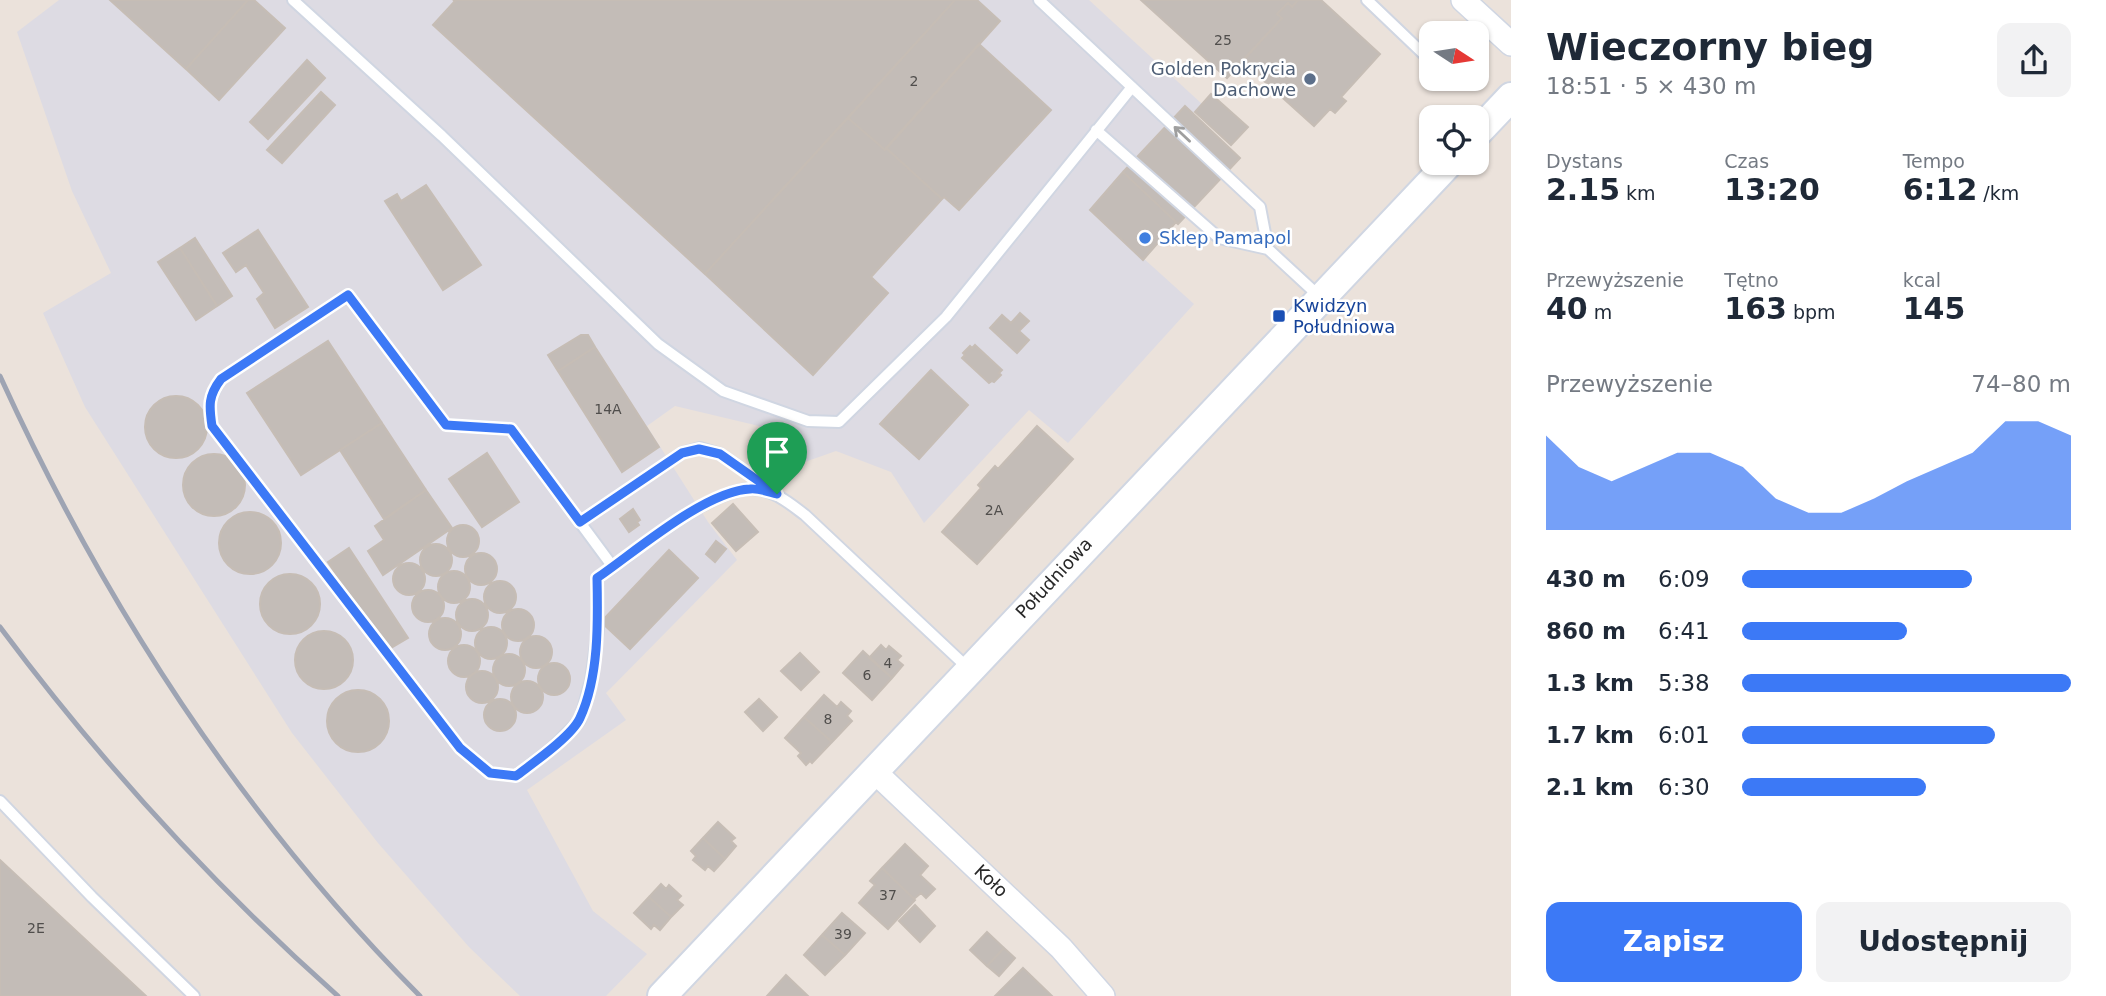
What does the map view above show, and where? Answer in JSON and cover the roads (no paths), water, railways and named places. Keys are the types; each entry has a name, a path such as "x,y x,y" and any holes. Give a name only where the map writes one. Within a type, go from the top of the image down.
{"street":[{"path":"1463,0 1511,44"},
{"path":"1489,120 1511,97"},
{"name":"Południowa","path":"662,996 1437,175"},
{"name":"Koło","path":"874,771 1061,948 1103,996"}],"lane":[{"path":"293,0 442,136 658,344 723,391 808,421 839,422 946,317 1132,87"},
{"path":"1039,0 1260,208 1268,249"},
{"path":"1367,0 1419,50"},
{"path":"1096,130 1219,238 1268,249 1320,297"},
{"path":"613,567 511,429 446,425 348,295 221,379 212,391 208,405 212,426 460,748 490,773 516,776 551,749 580,720 591,680 598,630 597,578 613,567 700,506 726,494 751,488 777,494"},
{"path":"580,522 682,453 699,449 720,454 805,515 969,669"},
{"path":"0,801 92,897 194,996"}],"railway":[{"path":"0,376 85,544 183,705 294,856 355,928 420,996"},
{"path":"0,627 77,726 202,866 338,996"}],"place":[{"name":"Golden Pokrycia Dachowe","path":"1310,79"},
{"name":"Sklep Pamapol","path":"1145,238"},
{"name":"Kwidzyn Południowa","path":"1279,316"}]}
